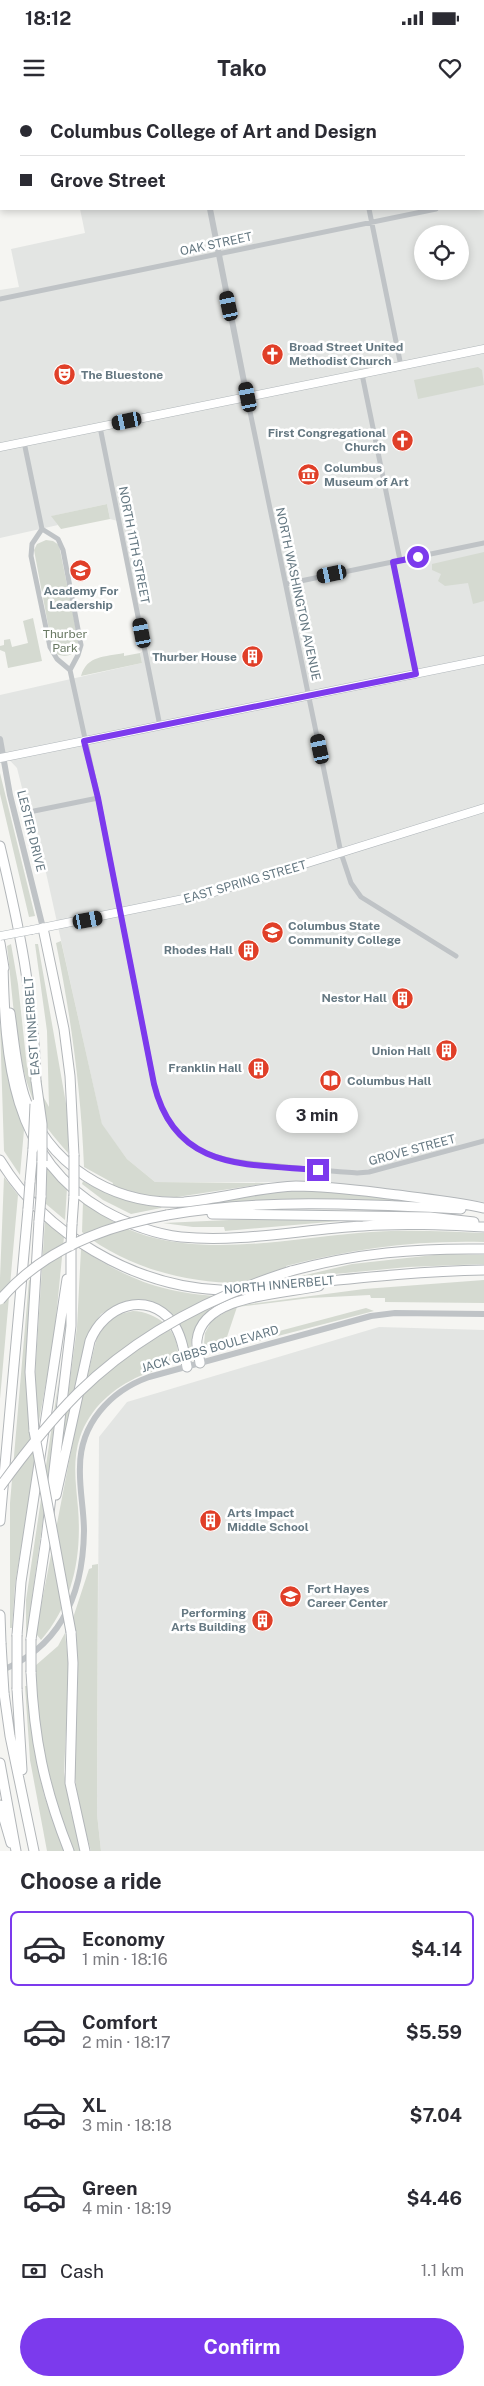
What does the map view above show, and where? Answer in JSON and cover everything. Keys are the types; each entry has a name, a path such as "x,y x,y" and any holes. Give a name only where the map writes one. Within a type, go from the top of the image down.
{"highway":[{"name":"EAST INNERBELT","path":"0,846 27,970 34,1017 36,1081 33,1148 0,1521"},
{"path":"43,928 67,1057 74,1155 74,1196 71,1246 71,1326 46,1539 31,1639 31,1672 33,1722 38,1749 47,1789 69,1851"},
{"path":"0,943 20,1080 34,1118 60,1156 77,1171 100,1185 134,1198 171,1202 297,1186 357,1190 484,1209"},
{"path":"3,964 4,1010 12,1078 22,1114 33,1138 48,1161 80,1194 117,1218 163,1234 205,1239 363,1226 484,1225"},
{"path":"36,1081 42,1124 42,1161 30,1372 34,1431 71,1632 73,1663 70,1783 85,1851"},
{"name":"NORTH INNERBELT","path":"0,1160 16,1184 57,1225 109,1259 156,1279 178,1285 221,1290 354,1278 484,1270"},
{"path":"0,1300 37,1266 65,1248 116,1226 167,1215 199,1210 300,1206 484,1209"},
{"path":"167,1215 457,1218 484,1225"},
{"path":"23,1790 16,1689 17,1635 21,1582 71,1246"},
{"path":"0,1487 33,1443 78,1394 120,1357 161,1329 204,1305 235,1290 291,1271 344,1258 403,1250 484,1249"},
{"path":"200,1363 196,1345 199,1330 213,1313 225,1306 236,1301 301,1291 354,1278"},
{"path":"46,1539 90,1341 100,1322 119,1308 130,1305 151,1308 172,1323 180,1338 187,1367"},
{"path":"0,1615 4,1693 10,1736 23,1790 34,1851"},
{"path":"0,1763 15,1851"},
{"path":"0,1805 6,1832 15,1851"}],"main road":[{"path":"0,447 484,349"},
{"path":"2,758 484,660"},
{"name":"EAST SPRING STREET","path":"0,936 120,913 222,890 484,808"}],"street":[{"path":"210,210 248,397"},
{"path":"369,210 401,366"},
{"name":"OAK STREET","path":"0,299 431,210"},
{"path":"362,374 400,560"},
{"name":"NORTH WASHINGTON AVENUE","path":"248,397 341,853 351,883 361,897 456,956"},
{"name":"NORTH 11TH STREET","path":"100,427 160,726"},
{"path":"24,442 42,529 32,544 31,556 50,647 57,659 70,670 81,645 63,550 58,539 42,529"},
{"path":"286,584 484,543"},
{"path":"393,562 416,674"},
{"name":"GROVE STREET","path":"70,670 98,798 157,1096 164,1113 175,1129 198,1149 219,1159 240,1163 363,1173 484,1141"},
{"name":"LESTER DRIVE","path":"0,739 10,795 43,928"},
{"path":"34,812 98,798"},
{"name":"JACK GIBBS BOULEVARD","path":"0,1671 32,1656 46,1642 64,1618 73,1597 81,1562 83,1536 80,1455 90,1425 107,1402 132,1384 200,1363 377,1315 484,1314"}],"shaded area":[{"path":"80,210 484,210 484,1202 321,1182 155,1182 127,1159 102,1125 33,814 35,810 27,808 17,768 0,750 0,695 142,663 140,653 144,650 118,521 110,519 107,504 52,516 58,525 0,538 0,290 19,287 11,249 85,233"},
{"name":"Fort Hayes Career Center","path":"379,1327 484,1330 484,1851 101,1851 97,1814 99,1437 127,1402"}],"green space":[{"path":"478,367 482,370 484,385 418,399 414,380"},
{"path":"107,504 110,519 61,529 51,516"},
{"name":"Thurber Park","path":"46,540 53,541 59,545 79,644 77,651 62,656 53,651 34,550 37,544"},
{"path":"484,552 484,601 473,604 468,583 445,586 438,581 441,574 432,570 432,564"},
{"path":"33,618 42,661 8,668 5,652 0,650 0,646 4,645 4,640 10,639 12,647 28,643 23,621"},
{"path":"124,653 124,656 140,653 142,663 81,676 84,669 92,661 104,656"},
{"path":"0,773 35,916 29,917 0,794"},
{"path":"61,941 102,1124 127,1159 155,1182 269,1183 177,1197 148,1196 112,1186 113,1183 84,1167 74,1054 56,943"},
{"path":"11,944 18,984 27,1067 49,1107 47,1031 35,944 38,944 68,1115 68,1153 48,1129 37,1109 22,1065 14,1016 7,946"},
{"path":"0,1024 8,1079 24,1130 20,1175 4,1151"},
{"path":"47,1165 67,1188 65,1220 46,1204"},
{"path":"4,1177 18,1195 0,1399 0,1278"},
{"path":"83,1181 121,1198 162,1206 161,1208 131,1214 103,1200 82,1184"},
{"path":"288,1190 335,1192 401,1200 310,1200 197,1205"},
{"path":"83,1202 130,1230 173,1242 225,1245 252,1244 358,1233 437,1231 484,1233 484,1242 409,1244 360,1250 286,1266 289,1279 246,1283 198,1280 156,1271 136,1264 99,1244 82,1232"},
{"path":"251,1219 340,1221 225,1231 224,1227 193,1227 163,1223"},
{"path":"45,1221 64,1237 54,1338 38,1427 35,1376"},
{"path":"81,1249 119,1271 153,1285 189,1293 233,1297 233,1300 214,1309 196,1326 191,1344 191,1356 177,1322 164,1309 133,1301 115,1306 101,1314 88,1334 61,1448 77,1327"},
{"path":"443,1254 484,1255 484,1264 408,1267 293,1278 352,1264"},
{"path":"29,1280 32,1281 29,1319 28,1414 30,1433 40,1431 15,1585 12,1628 10,1628 10,1503"},
{"path":"484,1280 484,1303 385,1302 385,1298 371,1298 370,1295 310,1298 237,1307 225,1343 227,1345 366,1308 374,1311 228,1349 215,1350 204,1344 205,1333 212,1320 236,1306 364,1289"},
{"path":"133,1311 158,1318 174,1337 178,1354 166,1366 130,1381 112,1393 96,1408 84,1427 80,1437 75,1464 79,1526 73,1578 61,1611 41,1640 37,1635 37,1627 78,1415 97,1337 107,1323 116,1315"},
{"path":"59,1378 47,1491 26,1641 26,1600"},
{"path":"98,1564 97,1814 101,1851 91,1851 80,1812 74,1771 78,1674 76,1629 71,1624 89,1569 92,1568 92,1565"},
{"path":"65,1633 69,1669 64,1772 70,1808 81,1851 73,1851 51,1782 42,1738 36,1691 35,1666 58,1646"},
{"path":"25,1686 27,1686 31,1726 44,1795 64,1851 47,1851 30,1760"}],"place":[{"name":"Broad Street United Methodist Church","path":"273,354"},
{"name":"The Bluestone","path":"65,375"},
{"name":"First Congregational Church","path":"402,440"},
{"name":"Columbus Museum of Art","path":"308,475"},
{"name":"Academy For Leadership","path":"81,570"},
{"name":"Thurber House","path":"253,657"},
{"name":"Columbus State Community College","path":"272,933"},
{"name":"Rhodes Hall","path":"249,950"},
{"name":"Nestor Hall","path":"403,998"},
{"name":"Union Hall","path":"447,1051"},
{"name":"Franklin Hall","path":"258,1068"},
{"name":"Columbus Hall","path":"331,1081"},
{"name":"Arts Impact Middle School","path":"211,1520"},
{"name":"Fort Hayes Career Center","path":"291,1596"},
{"name":"Performing Arts Building","path":"262,1620"}],"route":[{"path":"318,1170 240,1163 213,1157 190,1144 182,1137 164,1113 154,1084 98,798 84,741 416,674 393,562 418,557"}]}
